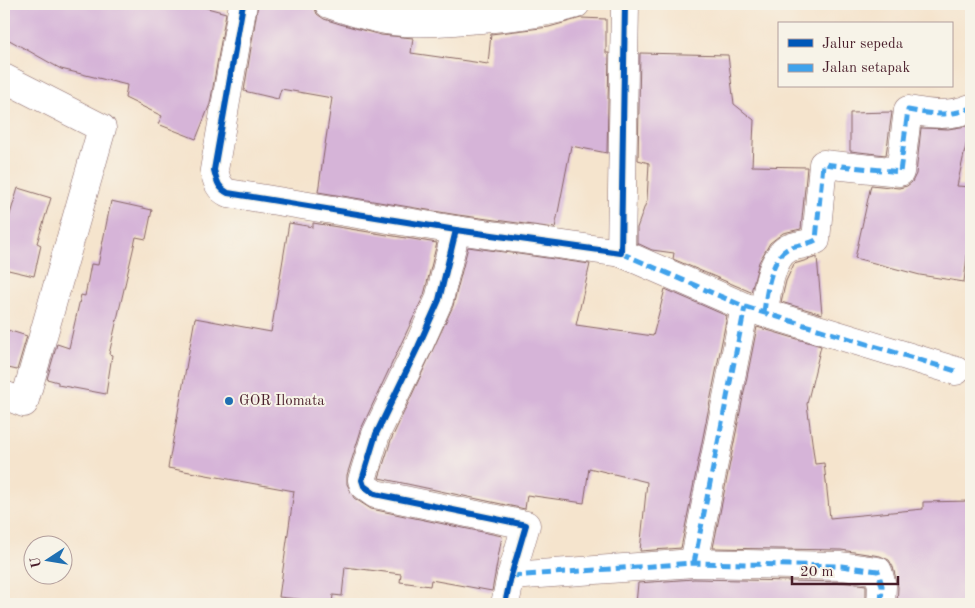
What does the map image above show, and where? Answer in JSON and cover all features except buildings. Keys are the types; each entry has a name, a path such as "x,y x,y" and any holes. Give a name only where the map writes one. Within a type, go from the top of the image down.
{"street":[{"path":"243,4 214,170 218,186 228,193 456,230 621,254 754,310 956,371"},
{"path":"329,4 367,17 394,22 426,22 514,16 576,4"},
{"path":"621,254 626,4"},
{"path":"4,78 102,128 24,403 4,395"},
{"path":"694,563 754,310 769,286 778,258 790,247 816,240 822,164 900,172 908,110 938,115 956,113 971,108"},
{"path":"456,230 439,300 376,434 362,480 364,486 375,494 526,526 505,604"},
{"path":"511,576 694,563 841,566 878,571 882,586 881,604"}],"marked path":[{"path":"764,313 770,277 778,259 789,248 816,240 823,164 900,172 908,110 947,114 971,108"},
{"path":"621,253 745,307 956,371"},
{"path":"694,563 745,307"},
{"path":"511,576 694,563 841,566 878,571 882,586 881,604"}],"cycle path":[{"path":"243,4 214,170 218,184 228,193 456,230 621,253 625,4"},
{"path":"456,230 439,300 376,434 362,480 364,486 375,494 526,525 505,604"}],"place":[{"name":"GOR Ilomata","path":"229,401"}]}
